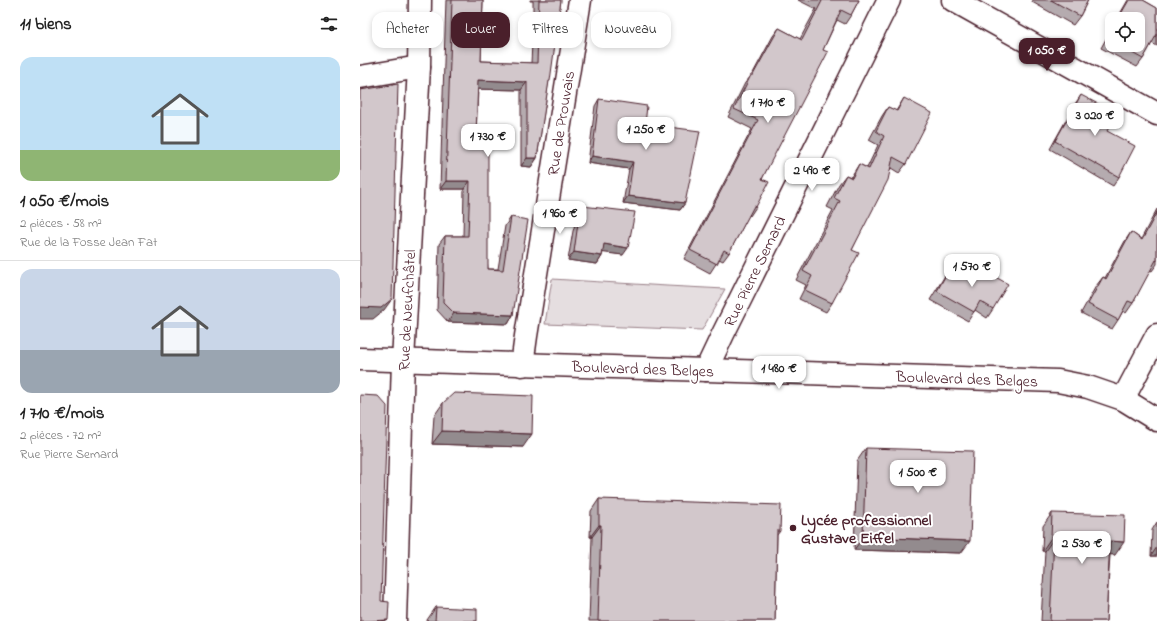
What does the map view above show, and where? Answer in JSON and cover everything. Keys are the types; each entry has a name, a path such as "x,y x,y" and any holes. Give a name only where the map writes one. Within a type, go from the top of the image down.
{"main road":[{"name":"Rue de Neufchâtel","path":"395,621 403,361 419,67 420,0"},
{"name":"Rue de Prouvais","path":"522,365 580,0"},
{"name":"Rue Pierre Semard","path":"706,370 712,354 889,0"},
{"path":"953,0 1157,114"},
{"path":"360,77 419,67"},
{"path":"1123,399 1157,335"},
{"name":"Boulevard des Belges","path":"360,359 1058,381 1088,387 1123,399 1157,420"}],"shaded area":[{"path":"552,279 725,289 702,330 545,324"}],"building":[{"path":"452,0 483,0 483,12 452,12"},
{"path":"539,0 561,0 559,12 539,12"},
{"path":"821,0 859,0 851,15 841,10 823,50 828,52 762,179 769,182 756,207 754,206 729,253 724,250 717,264 690,250 758,120 734,109 751,75 753,75 779,28 802,40 822,1"},
{"path":"1051,0 1088,0 1080,16"},
{"path":"1129,0 1143,0 1157,8 1157,34 1143,59 1130,52 1145,52 1145,12 1122,12"},
{"path":"451,30 451,48 481,48 481,61 537,63 537,48 554,48 537,158 527,158 527,82 478,80 476,135 488,136 488,269 503,270 511,217 528,220 513,315 454,313 443,302 445,236 468,236 470,181 446,181"},
{"path":"398,84 392,299 381,308 360,307 360,90"},
{"path":"1081,95 1117,114 1107,131 1135,146 1119,177 1055,141"},
{"path":"904,98 932,113 906,164 893,157 888,180 852,250 859,253 832,303 805,290 812,276 803,271 840,201 834,198 846,175 852,178 859,164 869,169 884,136 876,131 888,107 897,111"},
{"path":"599,99 647,106 645,124 700,131 685,203 628,196 633,162 592,156"},
{"path":"582,206 635,212 628,248 604,244 602,256 574,252"},
{"path":"1157,212 1157,261 1156,260 1133,303 1128,301 1118,320 1088,304 1103,277 1106,279 1131,232 1142,240"},
{"path":"952,264 978,279 983,270 1008,284 993,309 980,301 974,312 937,291"},
{"path":"454,393 533,396 532,434 442,431 443,403"},
{"path":"360,395 378,396 387,406 381,601 389,602 388,620 360,621"},
{"path":"866,448 973,451 970,541 863,537"},
{"path":"599,499 781,505 780,531 777,531 775,621 598,621 601,525 599,525"},
{"path":"1052,513 1125,515 1124,542 1110,541 1106,621 1050,621 1054,538 1051,538"},
{"path":"436,607 477,609 477,621 435,621"}],"place":[{"name":"Lycée professionnel Gustave Eiffel","path":"793,528"}]}
